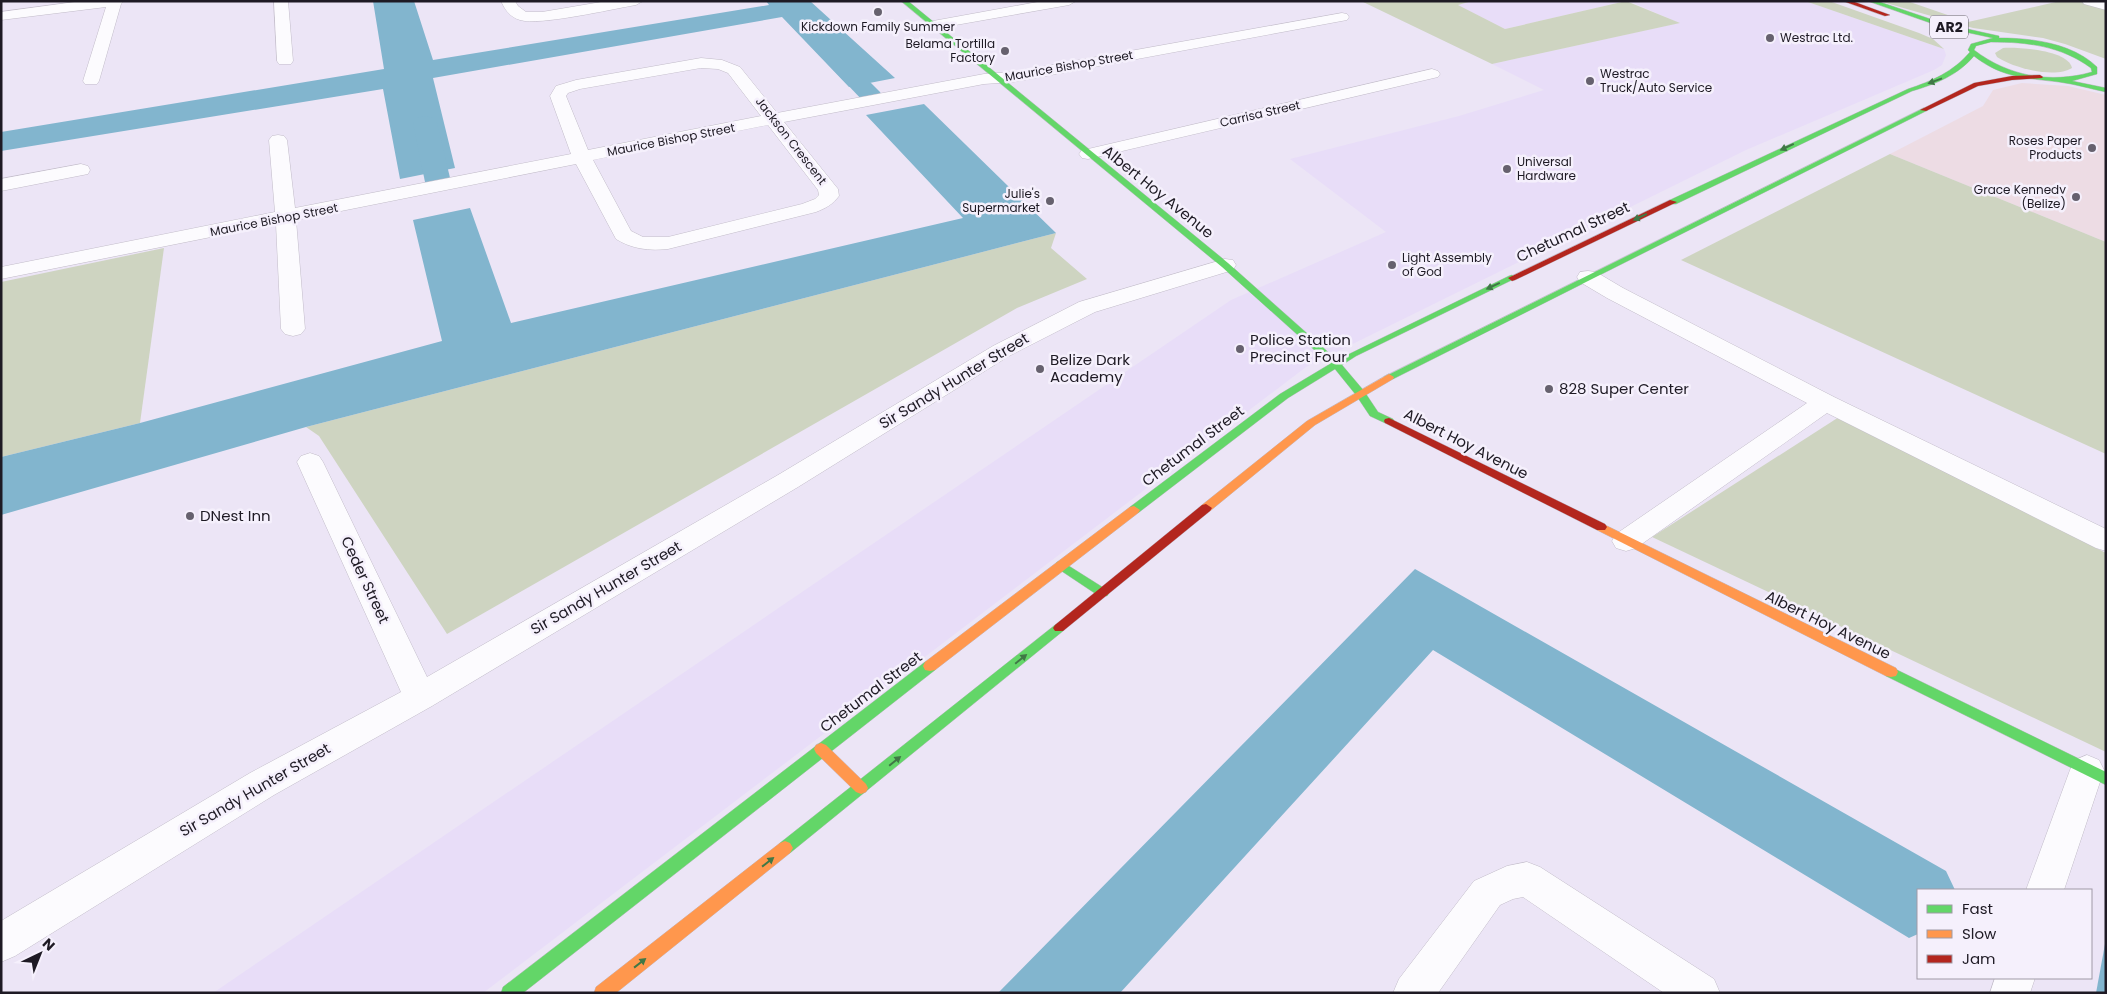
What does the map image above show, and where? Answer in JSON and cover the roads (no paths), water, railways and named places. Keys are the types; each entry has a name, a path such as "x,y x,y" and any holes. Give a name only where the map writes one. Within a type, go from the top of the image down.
{"main road":[{"name":"Albert Hoy Avenue","path":"904,1 1225,265 1328,355 1360,393 1374,414 2096,775"},
{"name":"AR2","path":"1846,1 1965,46"},
{"name":"AR2","path":"1871,1 1944,26 2011,40"},
{"path":"1965,46 1983,40 2011,40 2057,48 2077,55 2106,72"},
{"path":"1965,46 1982,60 1998,67 2106,90"},
{"name":"Chetumal Street","path":"509,993 821,749 1284,396 1384,338 1910,90 1949,76 1963,67 1965,46"},
{"path":"2056,79 2077,79 2091,76 2095,70 2090,62"},
{"path":"602,993 1103,594 1311,423 1404,368 1976,84 2002,79 2040,77"},
{"path":"1733,173 1769,187"},
{"path":"1061,565 1103,594"},
{"path":"821,749 861,788"}],"street":[{"path":"1,16 116,1 91,81"},
{"path":"281,1 285,61"},
{"path":"508,1 512,10 523,16 542,16 636,1"},
{"path":"933,25 1069,1"},
{"path":"2089,1 2106,6"},
{"name":"Maurice Bishop Street","path":"1,273 286,218 773,119 984,79 1013,77 1342,16"},
{"name":"Jackson Crescent","path":"716,63 727,65 734,70 773,119 828,189 829,196 822,202 809,208 668,243 649,245 633,242 623,235 582,158 558,96 562,90 576,85 716,63"},
{"name":"Carrisa Street","path":"1088,154 1432,74"},
{"path":"278,140 286,218 293,329"},
{"path":"1,184 81,170"},
{"name":"Sir Sandy Hunter Street","path":"1,943 262,784 420,697 1034,333 1087,307 1225,265"},
{"path":"1588,277 1624,298 1825,402 2106,541"},
{"path":"1626,541 1825,402"},
{"name":"Ceder Street","path":"310,462 420,697"},
{"path":"2045,889 2096,775"},
{"path":"1413,993 1487,893 1507,882 1527,880 1700,993"},
{"path":"2010,993 2015,979"}],"water":[{"path":"373,1 414,1 433,60 769,5 766,1 810,1 895,78 849,87 782,17 433,78 455,168 400,179 383,89 1,151 1,132 384,69"},
{"path":"924,104 1056,233 306,427 1,515 1,457 140,423 442,341 413,220 470,208 511,323 963,218 866,115"},
{"path":"1415,569 1946,871 1955,889 1917,889 1917,934 1909,938 1433,650 1120,993 998,993"},
{"path":"2105,944 2106,993 2096,993"}],"waterway":[{"path":"778,1 872,97"},
{"path":"425,123 438,182"}],"place":[{"name":"Kickdown Family Summer","path":"878,12"},
{"name":"Westrac Ltd.","path":"1770,38"},
{"name":"Belama Tortilla Factory","path":"1005,51"},
{"name":"Westrac Truck/Auto Service","path":"1590,81"},
{"name":"Roses Paper Products","path":"2092,148"},
{"name":"Universal Hardware","path":"1507,169"},
{"name":"Grace Kennedy (Belize)","path":"2076,197"},
{"name":"Julie's Supermarket","path":"1050,201"},
{"name":"Light Assembly of God","path":"1392,265"},
{"name":"Police Station Precinct Four","path":"1240,349"},
{"name":"Belize Dark Academy","path":"1040,369"},
{"name":"828 Super Center","path":"1549,389"},
{"name":"DNest Inn","path":"190,516"}]}
